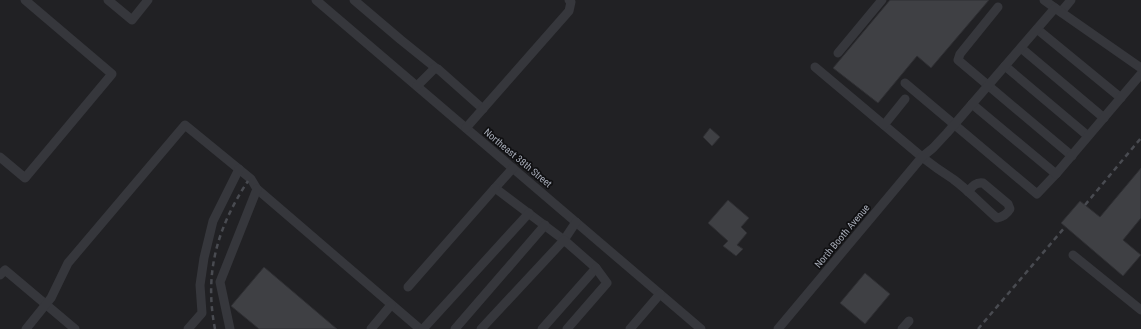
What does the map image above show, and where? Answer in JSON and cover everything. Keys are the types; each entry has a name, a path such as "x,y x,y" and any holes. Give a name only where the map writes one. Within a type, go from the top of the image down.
{"street":[{"path":"0,156 25,178 112,74 25,0"},
{"path":"108,0 132,20 148,0"},
{"path":"354,0 483,109"},
{"path":"466,128 569,11 571,2 569,0"},
{"path":"838,53 882,0"},
{"path":"1044,0 1141,68"},
{"name":"North Booth Avenue","path":"778,329 922,157 933,148 954,125 1037,29 1070,0"},
{"name":"Northeast 38th Street","path":"318,2 701,329"},
{"path":"998,7 960,54 958,60 1072,156"},
{"path":"1037,29 1121,98"},
{"path":"1021,48 1104,118"},
{"path":"1005,66 1088,136"},
{"path":"816,67 922,157 968,192 997,218 1004,216 1010,209 1008,204 983,183 980,182 974,184 968,192"},
{"path":"417,86 435,68 437,69"},
{"path":"905,83 1037,194 1072,156 1141,74"},
{"path":"884,125 905,100"},
{"path":"972,104 1056,174"},
{"path":"26,329 51,298 68,263 185,125 251,179 257,189 391,305 422,329 529,213"},
{"path":"408,287 513,168"},
{"path":"188,329 202,314 200,285 204,258 213,221 239,170"},
{"path":"495,188 564,240 596,268 607,283 567,329"},
{"path":"230,329 220,282 257,189"},
{"path":"481,329 564,240 576,222"},
{"path":"455,329 545,225"},
{"path":"1073,255 1141,310"},
{"path":"542,329 596,268"},
{"path":"0,275 4,270 74,329"},
{"path":"630,329 660,294"},
{"path":"371,329 391,305"},
{"path":"902,329 909,321"}],"shaded area":[{"path":"0,0 1141,0 1141,329 0,329"}],"building":[{"path":"890,0 989,0 931,68 917,56 878,103 833,68"},
{"path":"710,128 720,137 712,146 703,137"},
{"path":"1141,168 1141,218 1123,240 1141,255 1123,276 1061,223 1080,201 1100,217"},
{"path":"728,200 749,218 741,227 747,233 737,245 743,249 736,256 723,246 728,241 708,223"},
{"path":"264,267 337,329 259,329 231,306"},
{"path":"865,273 890,294 865,324 840,303"}],"railway":[{"path":"1085,205 1141,138"},
{"path":"215,329 211,289 212,270 216,252 228,216 248,181"},
{"path":"978,329 1065,227"}]}
